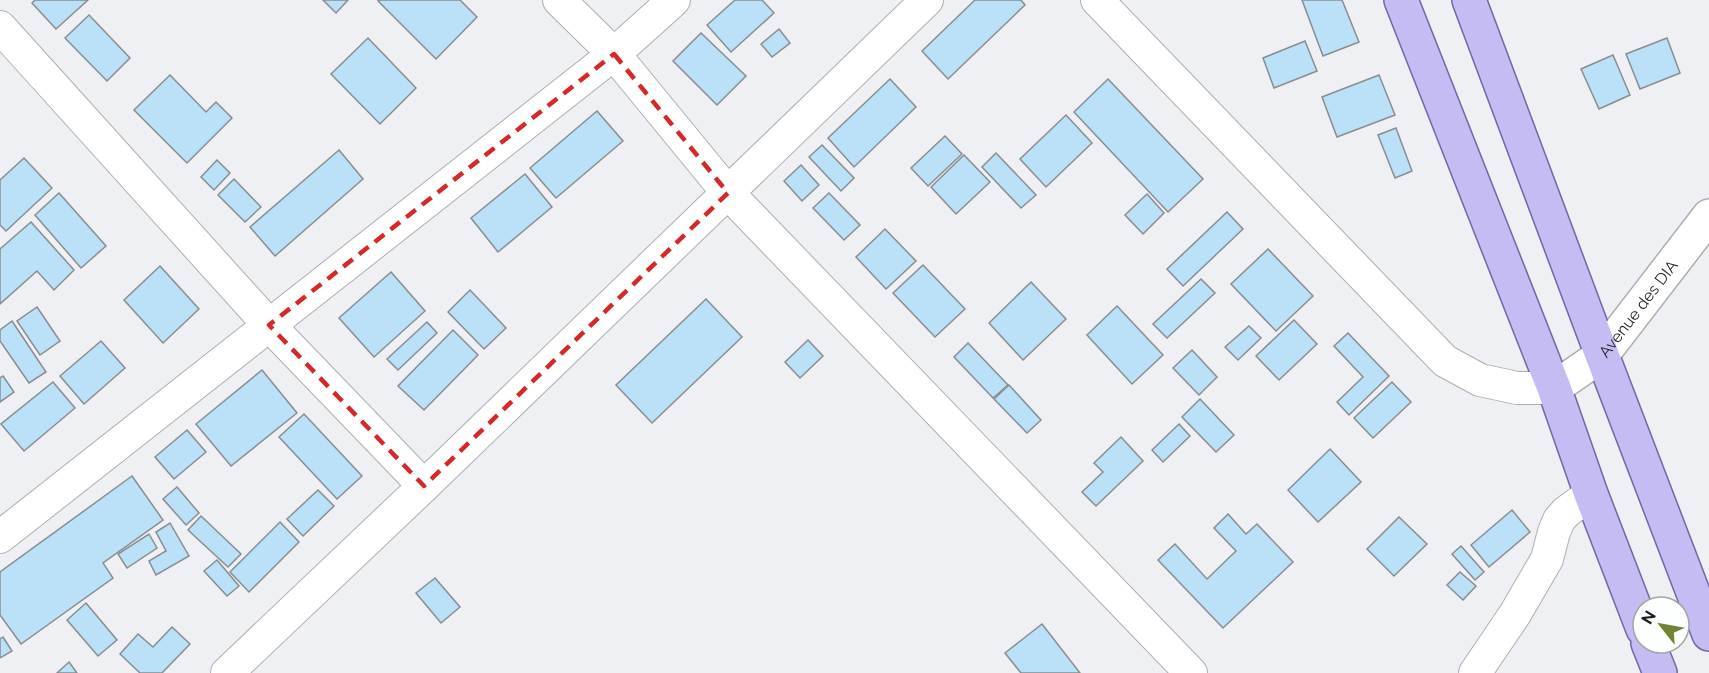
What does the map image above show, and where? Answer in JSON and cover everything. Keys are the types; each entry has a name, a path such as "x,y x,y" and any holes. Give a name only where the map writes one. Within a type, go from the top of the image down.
{"main road":[{"path":"1401,0 1554,388 1631,598"},
{"path":"1469,0 1709,634"},
{"path":"1653,655 1660,673"}],"street":[{"path":"559,0 614,54 728,193 1191,673"},
{"path":"0,537 614,54 674,0"},
{"path":"227,673 927,0"},
{"path":"1097,0 1446,362 1480,380 1517,388 1554,388"},
{"path":"0,27 269,325 424,486"},
{"name":"Avenue des DIA","path":"1554,388 1602,355 1709,216"},
{"path":"1475,673 1515,614 1547,559 1559,520 1591,494"}],"highlighted area":[{"path":"614,54 728,193 424,486 269,325"}],"building":[{"path":"35,0 88,0 56,29 32,3"},
{"path":"323,0 348,0 336,13"},
{"path":"460,0 477,17 436,59 378,1"},
{"path":"735,0 762,0 774,13 731,52 707,25"},
{"path":"975,0 1021,0 1025,5 948,79 922,51"},
{"path":"1302,0 1342,0 1359,42 1323,56"},
{"path":"89,15 130,58 107,81 65,38"},
{"path":"779,29 790,43 772,57 761,44"},
{"path":"701,33 746,76 717,105 673,61"},
{"path":"368,38 416,88 380,124 331,74"},
{"path":"1667,38 1680,73 1640,89 1626,54"},
{"path":"1305,41 1317,71 1274,88 1263,58"},
{"path":"1613,55 1630,95 1599,109 1581,69"},
{"path":"170,75 206,112 216,102 232,118 187,163 134,110"},
{"path":"1379,75 1395,115 1337,137 1322,97"},
{"path":"890,79 916,107 854,167 828,138"},
{"path":"1108,79 1203,179 1168,212 1074,112"},
{"path":"597,111 623,141 556,198 530,168"},
{"path":"1066,115 1092,143 1046,187 1020,159"},
{"path":"1396,128 1412,171 1395,178 1378,135"},
{"path":"945,136 962,154 928,186 911,168"},
{"path":"822,145 854,178 841,191 809,157"},
{"path":"339,150 363,179 275,256 250,227"},
{"path":"996,153 1036,195 1021,208 982,167"},
{"path":"964,155 990,182 956,214 931,187"},
{"path":"24,158 52,188 6,231 0,225 0,180"},
{"path":"217,160 230,173 214,190 201,177"},
{"path":"801,165 819,185 802,201 784,181"},
{"path":"525,174 552,207 498,252 471,218"},
{"path":"234,179 261,207 245,222 218,195"},
{"path":"59,193 106,246 81,268 35,215"},
{"path":"829,193 860,225 844,240 813,208"},
{"path":"1147,194 1164,213 1143,234 1125,215"},
{"path":"1227,212 1243,229 1183,286 1167,269"},
{"path":"31,222 74,270 54,290 37,271 0,304 0,249"},
{"path":"885,229 916,261 886,289 856,257"},
{"path":"1268,249 1313,296 1276,331 1231,284"},
{"path":"923,265 965,309 935,337 893,293"},
{"path":"160,266 199,309 163,343 124,300"},
{"path":"391,272 425,311 374,357 339,318"},
{"path":"1201,279 1215,293 1167,338 1153,324"},
{"path":"1031,282 1066,319 1023,360 989,323"},
{"path":"470,290 506,328 484,349 448,312"},
{"path":"706,299 742,337 652,423 616,385"},
{"path":"1117,306 1163,355 1132,384 1087,335"},
{"path":"37,307 60,341 40,355 17,321"},
{"path":"1294,320 1317,344 1279,380 1256,356"},
{"path":"12,321 46,372 29,383 0,341 0,330"},
{"path":"427,322 437,333 398,370 387,359"},
{"path":"1249,326 1261,338 1238,360 1225,347"},
{"path":"453,330 478,355 424,410 398,386"},
{"path":"1348,333 1389,376 1349,415 1337,402 1363,377 1334,346"},
{"path":"808,340 823,356 800,378 785,362"},
{"path":"101,341 125,368 84,404 60,376"},
{"path":"968,343 1008,385 993,398 954,357"},
{"path":"1192,350 1217,377 1199,395 1173,368"},
{"path":"262,370 297,413 231,466 196,424"},
{"path":"3,376 14,392 0,402 0,378"},
{"path":"53,382 75,408 24,451 1,424"},
{"path":"1392,382 1411,402 1373,438 1354,418"},
{"path":"1009,385 1041,420 1027,433 994,399"},
{"path":"1200,399 1234,435 1216,452 1182,417"},
{"path":"304,414 362,476 337,499 279,437"},
{"path":"1179,424 1190,436 1163,462 1152,450"},
{"path":"187,430 206,452 174,479 155,457"},
{"path":"1121,437 1143,461 1096,506 1082,492 1103,472 1094,463"},
{"path":"1330,449 1361,482 1318,522 1288,490"},
{"path":"132,476 163,520 103,563 113,578 21,644 0,615 0,572"},
{"path":"177,487 199,513 186,525 163,499"},
{"path":"318,490 334,506 303,536 287,519"},
{"path":"1512,510 1530,532 1489,567 1471,545"},
{"path":"1228,514 1246,534 1257,524 1293,562 1223,628 1158,560 1175,544 1207,579 1236,551 1214,528"},
{"path":"201,516 241,554 228,567 188,530"},
{"path":"1399,517 1427,544 1394,576 1367,549"},
{"path":"280,522 299,542 249,592 230,572"},
{"path":"170,523 189,556 156,575 149,561 166,551 156,532"},
{"path":"149,534 157,548 127,568 118,554"},
{"path":"1461,546 1484,572 1475,580 1452,554"},
{"path":"217,560 239,586 227,596 204,571"},
{"path":"1460,572 1476,586 1463,600 1447,585"},
{"path":"435,578 460,607 441,623 416,593"},
{"path":"86,603 117,640 98,656 67,620"},
{"path":"1042,624 1080,673 1021,673 1005,653"},
{"path":"172,627 190,644 162,673 140,673 120,654 138,634 153,647"},
{"path":"3,637 12,651 0,658 0,639"},
{"path":"69,662 77,673 57,673"}]}
